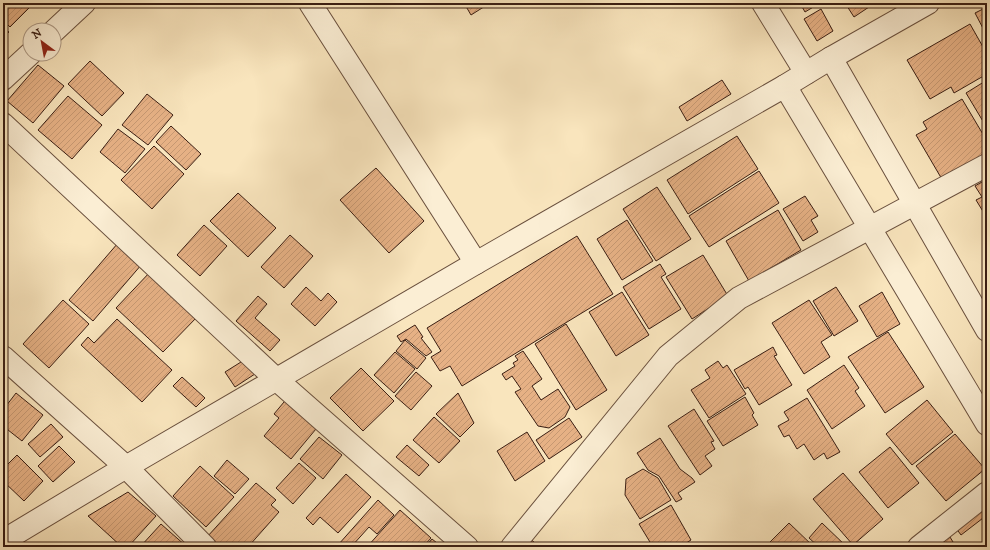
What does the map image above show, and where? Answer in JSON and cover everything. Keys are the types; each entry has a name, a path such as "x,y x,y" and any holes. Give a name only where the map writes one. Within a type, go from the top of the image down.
{"street":[{"path":"62,24 84,3"},
{"path":"310,3 476,263"},
{"path":"763,3 806,73"},
{"path":"3,541 126,467 476,263 928,3"},
{"path":"831,58 987,330"},
{"path":"3,79 22,61"},
{"path":"785,86 987,424"},
{"path":"3,124 277,380 466,547"},
{"path":"512,547 668,356 739,298 987,165"},
{"path":"3,357 126,467 205,547"},
{"path":"919,547 987,493"}],"building":[{"path":"3,3 34,3 10,27 3,20"},
{"path":"464,3 490,3 471,15"},
{"path":"800,3 820,3 805,12"},
{"path":"845,3 875,3 854,17"},
{"path":"987,7 987,36 975,13"},
{"path":"821,9 833,31 817,41 804,19"},
{"path":"970,24 987,54 987,74 954,93 951,87 930,99 907,60"},
{"path":"3,27 9,32 3,38"},
{"path":"90,61 124,93 102,116 68,84"},
{"path":"38,65 64,86 33,123 7,101"},
{"path":"722,80 731,94 687,121 679,107"},
{"path":"987,80 987,128 966,93"},
{"path":"147,94 173,115 148,145 122,125"},
{"path":"68,96 102,125 72,159 38,130"},
{"path":"962,99 987,141 987,154 943,181 916,135 927,129 923,122"},
{"path":"171,126 201,154 186,170 156,142"},
{"path":"118,129 145,149 125,173 100,152"},
{"path":"737,136 758,169 688,214 667,180"},
{"path":"154,146 184,174 152,209 121,180"},
{"path":"376,168 424,221 389,253 340,200"},
{"path":"759,171 779,203 709,247 689,216"},
{"path":"987,179 987,218 976,200 982,197 975,186"},
{"path":"657,187 691,239 656,261 623,209"},
{"path":"238,193 276,228 248,257 210,221"},
{"path":"805,196 818,216 811,220 818,232 803,241 783,209"},
{"path":"778,210 801,250 749,281 726,241"},
{"path":"627,220 653,261 622,280 597,239"},
{"path":"204,225 227,246 200,276 177,255"},
{"path":"290,235 313,256 284,288 261,267"},
{"path":"577,236 613,294 462,386 450,366 440,371 431,357 441,351 427,328"},
{"path":"118,243 142,264 93,321 69,300"},
{"path":"703,255 728,296 692,319 666,277"},
{"path":"660,264 666,274 661,277 681,309 649,329 623,287"},
{"path":"151,271 198,316 163,352 116,308"},
{"path":"306,287 321,301 328,293 337,302 315,326 291,304"},
{"path":"836,287 858,321 834,336 813,301"},
{"path":"622,292 649,335 616,356 589,312"},
{"path":"882,292 900,324 877,337 859,306"},
{"path":"258,296 267,304 255,318 280,340 270,351 236,321"},
{"path":"63,300 89,324 49,368 23,344"},
{"path":"809,300 832,335 821,342 830,357 804,374 772,323"},
{"path":"117,319 172,370 142,402 81,345 88,337 94,343"},
{"path":"566,324 607,390 576,410 535,344"},
{"path":"415,325 423,337 421,338 432,352 426,356 406,339 401,342 397,336"},
{"path":"888,332 924,387 885,413 848,357"},
{"path":"405,340 426,358 417,369 396,351"},
{"path":"773,347 777,355 774,356 792,385 759,405 748,387 745,389 734,370"},
{"path":"523,351 542,379 532,386 541,400 558,389 570,407 565,417 549,428 538,426 515,392 521,389 512,376 506,380 502,374 515,366 513,363 518,360 515,356"},
{"path":"395,352 415,369 394,393 374,375"},
{"path":"249,357 258,372 235,387 225,372"},
{"path":"718,361 723,368 727,365 746,394 709,418 691,390 710,378 705,370"},
{"path":"844,365 859,388 855,391 865,406 832,429 807,390"},
{"path":"361,368 394,401 363,431 330,398"},
{"path":"416,372 432,386 411,410 395,396"},
{"path":"182,377 205,398 196,407 173,386"},
{"path":"16,393 43,415 22,441 3,426 3,410"},
{"path":"458,393 474,423 460,437 436,414"},
{"path":"289,396 321,423 291,459 264,436 279,418 274,414"},
{"path":"745,397 754,413 752,415 758,425 723,446 707,421"},
{"path":"807,398 840,452 827,459 824,453 814,460 804,444 797,449 789,435 784,437 778,426 789,420 784,412"},
{"path":"927,400 953,432 912,465 886,434"},
{"path":"694,409 714,441 711,442 715,449 705,456 712,466 700,475 668,426"},
{"path":"434,417 460,441 439,463 413,440"},
{"path":"569,418 582,437 549,459 536,440"},
{"path":"51,424 63,437 40,457 28,444"},
{"path":"527,432 545,461 515,481 497,451"},
{"path":"955,434 985,469 946,501 916,466"},
{"path":"319,437 342,455 323,479 300,459"},
{"path":"660,438 680,469 695,482 678,493 682,499 676,502 659,476 648,470 637,453"},
{"path":"407,445 429,465 419,476 396,457"},
{"path":"59,446 75,462 53,482 38,466"},
{"path":"890,447 919,483 888,508 859,472"},
{"path":"17,455 43,481 24,501 3,481 3,469"},
{"path":"227,460 249,479 235,494 214,476"},
{"path":"299,463 316,478 293,504 276,488"},
{"path":"200,466 234,497 206,527 173,496"},
{"path":"643,469 658,478 671,500 640,519 625,495 626,479"},
{"path":"843,473 883,519 853,545 813,499"},
{"path":"346,474 371,497 338,533 320,517 313,525 306,518"},
{"path":"256,483 276,500 271,505 279,512 248,547 218,547 207,537"},
{"path":"128,492 156,516 128,547 122,547 88,516"},
{"path":"987,499 987,515 961,535 953,524"},
{"path":"378,500 394,515 377,534 369,527 351,547 340,547 338,545"},
{"path":"671,505 691,540 680,547 653,547 639,524"},
{"path":"400,510 431,538 423,547 367,547"},
{"path":"789,523 814,547 765,547"},
{"path":"822,523 847,547 819,547 809,538"},
{"path":"161,524 186,546 140,547"},
{"path":"950,537 956,547 935,547"},
{"path":"432,539 442,547 425,547"},
{"path":"532,540 538,547 524,547"}]}
